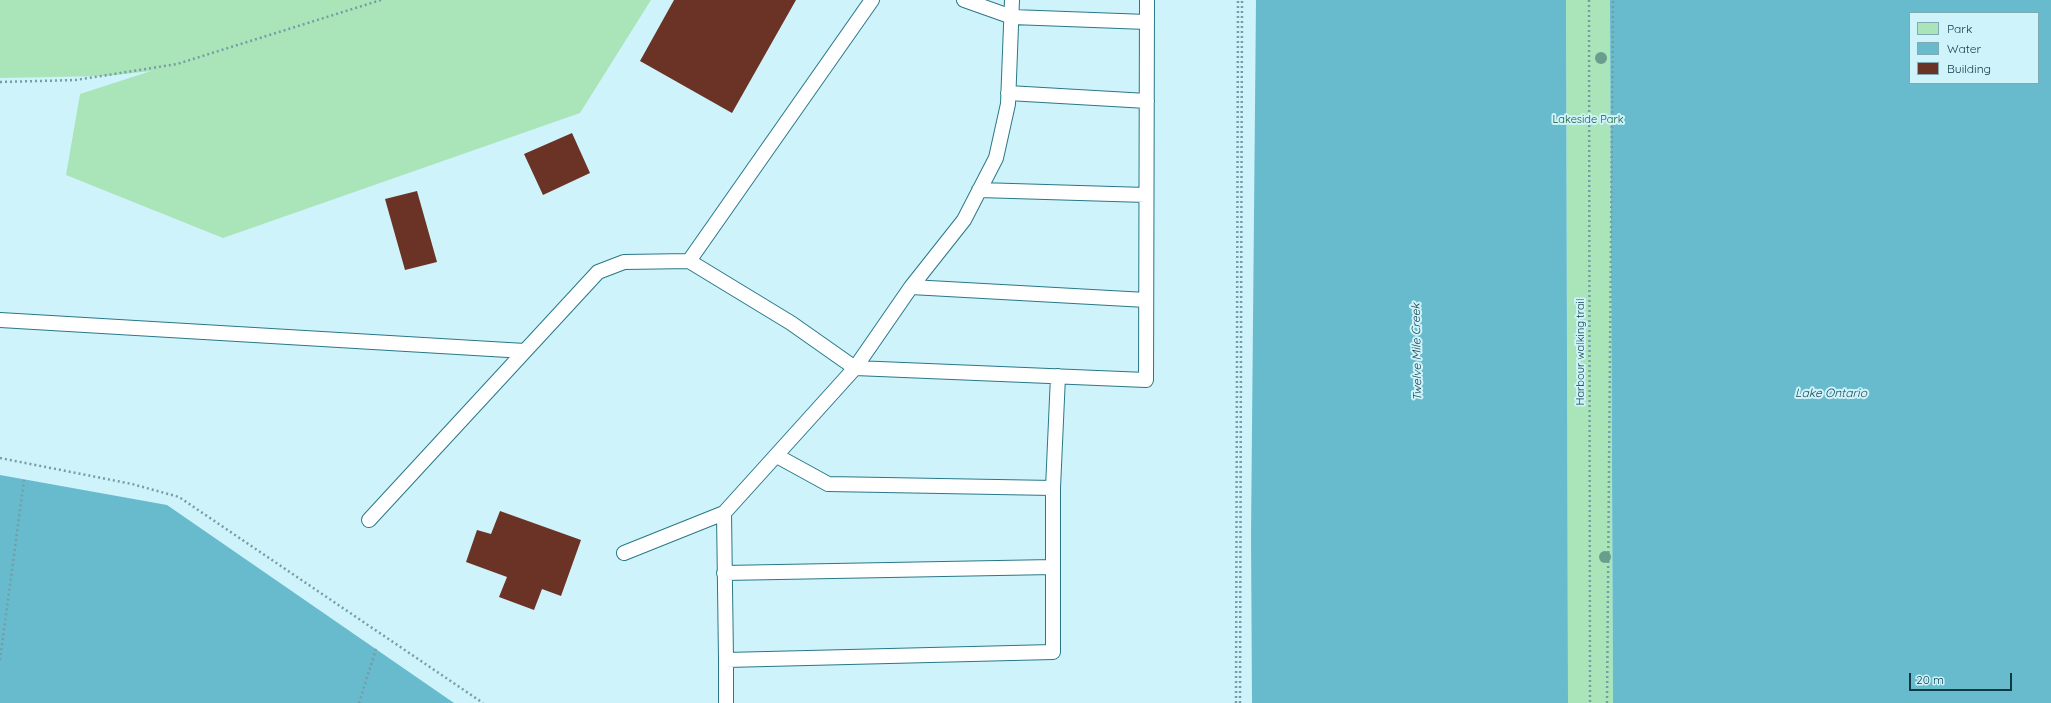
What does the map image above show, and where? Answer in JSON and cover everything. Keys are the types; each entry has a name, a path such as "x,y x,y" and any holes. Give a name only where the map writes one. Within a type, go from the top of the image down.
{"lane":[{"path":"689,261 872,0"},
{"path":"964,0 1012,17 1147,22"},
{"path":"624,553 724,513 855,368 911,287 964,220 996,158 1008,104 1012,0"},
{"path":"369,520 598,272 624,262 689,261 791,323 855,368 1146,380 1147,0"},
{"path":"1008,93 1147,102"},
{"path":"979,190 1146,195"},
{"path":"911,287 1146,300"},
{"path":"0,320 525,351"},
{"path":"726,660 1053,652 1053,488 1058,376"},
{"path":"777,456 828,484 1053,488"},
{"path":"724,513 726,703"},
{"path":"724,573 1053,567"}],"path":[{"path":"0,82 76,80 177,64 380,0"},
{"path":"1236,703 1238,0"},
{"path":"1240,703 1242,0"},
{"name":"Harbour walking trail","path":"1589,0 1590,703"},
{"path":"1607,703 1614,0"},
{"path":"0,458 132,484 178,497 483,703"},
{"path":"0,660 24,480"},
{"path":"359,703 376,649"}],"green space":[{"path":"0,0 651,0 580,113 223,238 66,175 80,94 151,71 107,76 0,78"},
{"name":"Lakeside Park","path":"1566,0 1610,0 1613,703 1568,703"}],"water":[{"name":"Twelve Mile Creek","path":"1256,0 1566,0 1568,703 1252,703 1251,535"},
{"name":"Lake Ontario","path":"1610,0 2051,0 2051,703 1613,703"},
{"path":"0,475 167,505 454,703 0,703"}],"building":[{"path":"674,0 796,0 732,113 640,61"},
{"path":"572,133 590,173 543,195 524,154"},
{"path":"417,191 437,262 405,270 385,199"},
{"path":"500,511 581,540 561,596 542,589 534,610 499,597 507,577 466,562 477,530 491,534"}]}
